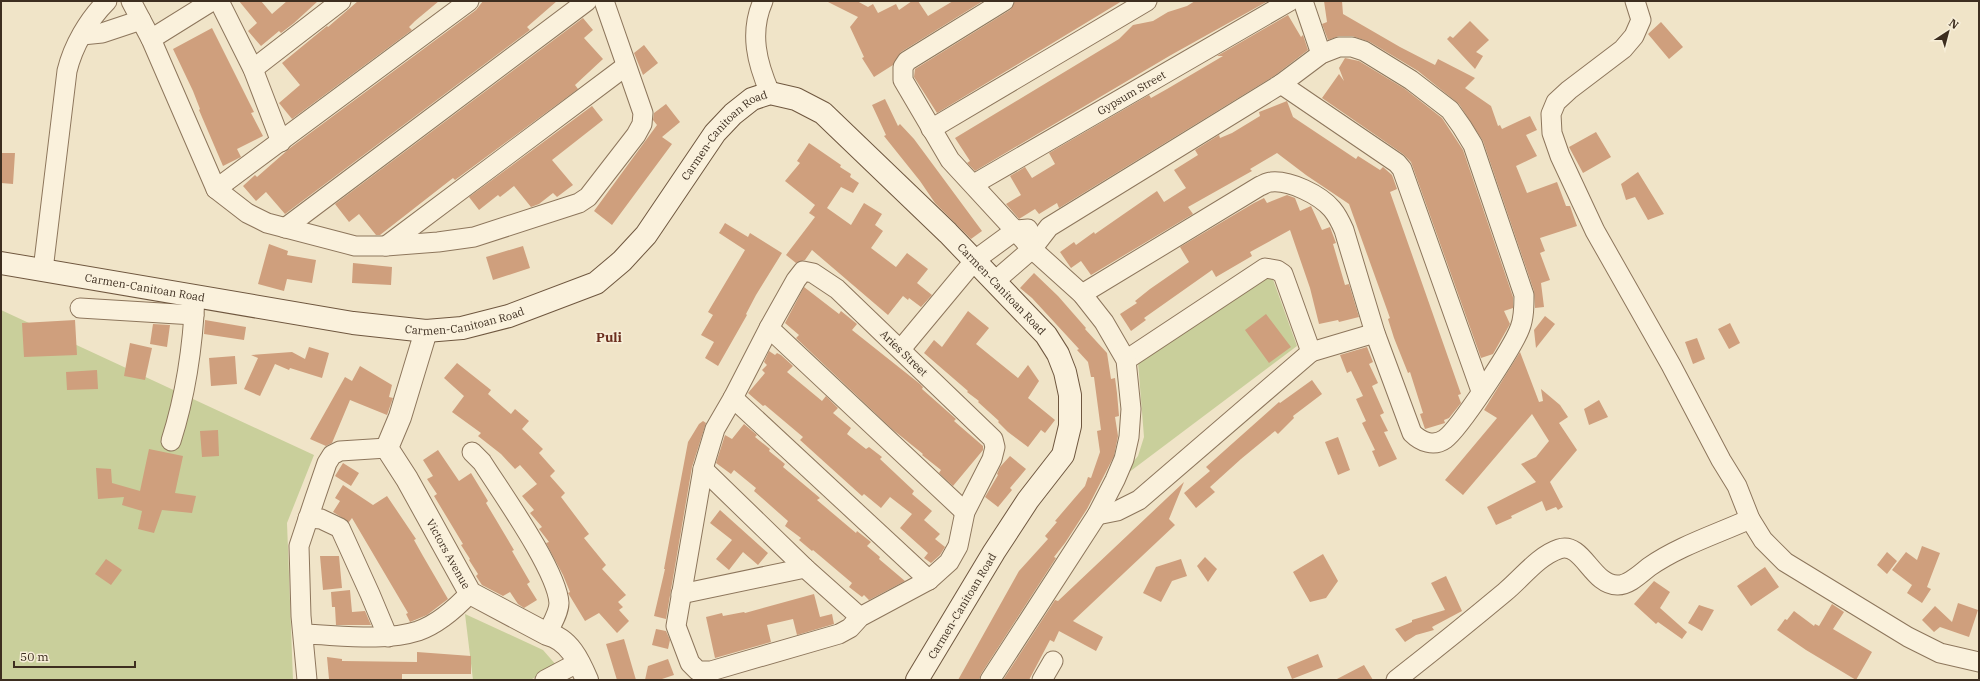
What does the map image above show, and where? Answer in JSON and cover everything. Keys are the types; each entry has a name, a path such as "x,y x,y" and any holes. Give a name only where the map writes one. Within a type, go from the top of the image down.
{"main road":[{"name":"Carmen-Canitoan Road","path":"1,263 43,270 195,306 426,331 462,328 509,316 596,283 622,261 646,235 715,133 733,114 752,99 770,93 796,99 823,113 975,260 1046,335 1058,354 1065,372 1070,395 1071,409 1068,438 1063,455 1028,500 994,552 917,680"},
{"path":"387,448 400,417 426,331"},
{"name":"Victors Avenue","path":"387,448 407,479 470,593 547,634 556,636 564,642 583,671"}],"street":[{"path":"43,270 67,71 71,52 92,18 106,1"},
{"path":"131,1 151,39 216,189 247,213 266,222 356,246 386,246 438,242 474,237 579,203 588,197 636,135 642,124 643,113 604,1"},
{"path":"151,39 212,1"},
{"path":"219,1 253,69 281,142"},
{"path":"253,69 341,1"},
{"path":"216,189 469,1"},
{"path":"285,228 587,1"},
{"path":"763,1 757,20 755,50 760,70 770,93"},
{"path":"990,680 1098,515 1121,466 1129,437 1131,409 1126,360 1104,322 1082,294 1032,249 974,184 950,160 902,80 903,67 917,54 1004,1"},
{"path":"931,129 1147,1"},
{"name":"Gypsum Street","path":"974,184 1290,1"},
{"path":"1303,1 1321,54"},
{"path":"1635,1 1640,20 1634,36 1623,49 1587,75 1556,102 1551,114 1552,134 1560,156 1595,231 1672,364 1722,460 1738,486 1750,519 1763,540 1785,562 1908,637 1940,653 1979,662"},
{"path":"82,35 102,33 141,20"},
{"path":"995,281 1032,249 1049,227 1281,84 1321,54 1339,47 1352,47 1364,51 1410,80 1450,110 1462,127 1473,145 1524,295 1524,310 1520,327 1514,341 1468,410 1444,440 1428,443 1420,441 1412,433 1375,333 1344,230 1339,219 1333,210 1322,200 1296,186 1278,182 1270,182 1260,186 1082,294"},
{"path":"386,246 626,66"},
{"path":"1281,84 1397,163 1402,169 1481,391"},
{"path":"901,349 975,260 1016,230 1049,227"},
{"path":"1126,360 1265,268 1270,268 1283,274 1311,352"},
{"name":"Aries Street","path":"769,328 796,280 803,271 813,273 837,289 901,349 993,439 995,447 992,459 965,512"},
{"path":"80,308 195,306 193,337 182,407 171,441"},
{"path":"769,328 965,512 958,546 949,562 929,580 860,617 839,634 711,670 698,671 690,663 676,626 703,469 715,429 733,398 769,328"},
{"path":"1098,515 1117,511 1139,500 1311,352 1375,333"},
{"path":"733,398 929,580"},
{"path":"307,680 304,634 301,616 299,546 327,462 332,455 340,451 387,448"},
{"path":"472,452 482,462 532,542 550,575 559,604 547,634"},
{"path":"703,469 805,568 860,617"},
{"path":"308,518 320,519 340,528 388,637"},
{"path":"1396,680 1457,633 1532,567 1551,553 1561,548 1568,548 1577,553 1604,583 1620,585 1627,583 1658,561 1750,519"},
{"path":"681,594 805,568"},
{"path":"304,634 388,637 418,631 441,619 470,593"},
{"path":"1042,680 1053,661"},
{"path":"545,680 583,671"}],"green space":[{"path":"1271,274 1297,346 1116,482 1138,456 1144,437 1138,362"},
{"path":"1,310 314,455 287,523 293,680 1,680"},
{"path":"465,614 543,650 557,666 530,680 473,680"}],"building":[{"path":"239,1 261,1 272,14 287,1 318,1 294,23 281,33 279,31 261,46 248,31 257,23"},
{"path":"358,1 439,1 409,27 412,30 292,119 279,103 300,85 282,63"},
{"path":"483,1 557,1 527,27 530,30 285,214 266,192 256,201 243,186 255,175 257,177 290,148 476,10"},
{"path":"826,1 857,1 868,7 873,4 878,13 896,4 899,10 912,1 918,1 928,16 953,1 983,1 901,52 893,65 874,77 862,58 864,57 850,27 858,17"},
{"path":"1015,1 1122,1 937,113 914,77 915,69 1010,10"},
{"path":"1195,1 1268,1 1171,55 975,171 967,163 970,161 955,138 1119,39 1133,25 1153,21 1168,12 1187,6"},
{"path":"1324,1 1342,1 1343,14 1400,47 1435,65 1438,59 1475,78 1465,88 1491,106 1498,126 1500,125 1502,129 1530,116 1537,130 1526,135 1537,156 1516,166 1527,193 1557,182 1566,206 1570,206 1577,226 1540,238 1545,251 1540,253 1550,280 1541,283 1544,307 1535,308 1534,291 1483,141 1459,104 1418,71 1370,42 1352,36 1339,36 1328,40 1322,24 1327,22"},
{"path":"1288,15 1301,37 1303,35 1308,50 1274,76 1059,208 1057,203 1039,214 1035,209 1019,219 1006,204 1021,195 1010,176 1025,167 1032,178 1055,164 1049,153 1149,95 1151,98 1167,89 1223,56 1217,56"},
{"path":"583,18 593,30 584,38 603,59 575,85 578,89 455,180 453,178 380,235 376,235 359,214 349,222 335,204"},
{"path":"1470,21 1489,40 1476,52 1483,56 1475,69 1447,39 1450,36 1453,38"},
{"path":"1661,22 1683,47 1669,59 1648,34"},
{"path":"212,28 254,112 251,113 263,136 237,149 241,157 223,166 199,110 200,109 193,91 173,49"},
{"path":"644,45 658,63 643,75 634,53"},
{"path":"1345,58 1359,61 1405,89 1442,118 1463,150 1513,297 1513,308 1504,311 1510,324 1493,354 1481,358 1411,162 1403,154 1322,98 1339,74 1344,81 1339,68"},
{"path":"885,99 898,126 900,124 914,139 982,231 971,239 935,203 920,181 884,136 886,135 872,105"},
{"path":"1287,101 1293,117 1356,159 1358,156 1380,170 1383,167 1392,175 1397,189 1390,192 1461,394 1458,395 1461,403 1449,418 1444,420 1445,423 1425,429 1420,414 1423,413 1410,372 1408,373 1394,338 1388,319 1390,318 1349,204 1277,153 1250,169 1252,171 1188,207 1193,214 1091,275 1081,261 1071,268 1060,252 1074,242 1076,245 1094,232 1095,234 1157,191 1164,202 1186,188 1174,170 1198,155 1195,150 1219,135 1220,138 1232,133 1260,116 1259,112"},
{"path":"666,104 680,122 662,137 672,144 612,225 594,211 657,125 653,120 654,113"},
{"path":"592,106 603,120 552,160 573,185 557,197 553,193 539,204 531,207 514,186 500,197 498,195 479,210 469,197"},
{"path":"1596,132 1611,157 1583,173 1569,147"},
{"path":"809,143 841,165 840,167 851,174 850,177 859,183 853,193 841,187 827,208 851,225 864,203 882,214 875,225 883,231 871,248 896,267 907,253 928,269 917,283 932,295 921,307 909,298 908,300 903,296 888,315 812,250 805,260 796,263 786,255 815,217 809,213 815,205 785,181 800,163 797,161"},
{"path":"1,153 15,153 13,184 1,183"},
{"path":"1638,172 1664,214 1648,220 1635,197 1626,200 1621,184"},
{"path":"1287,195 1295,198 1300,211 1311,206 1322,230 1330,227 1336,243 1333,244 1345,285 1349,284 1359,317 1339,322 1338,320 1319,324 1310,288 1290,230 1250,252 1252,256 1216,277 1212,270 1144,318 1146,320 1131,331 1120,314 1137,303 1135,301 1150,289 1189,262 1180,247 1264,198 1267,203"},
{"path":"725,223 748,237 750,233 782,253 756,295 746,314 747,315 718,366 705,358 714,342 701,335 713,315 708,312 745,250 719,233"},
{"path":"269,244 288,251 287,255 316,260 312,283 287,279 284,291 258,284"},
{"path":"523,246 530,268 493,280 486,257"},
{"path":"353,263 392,267 391,285 352,283"},
{"path":"1034,273 1058,296 1107,353 1111,379 1115,378 1117,393 1119,416 1115,417 1118,436 1114,456 1087,509 1054,557 1056,558 981,674 979,680 958,680 1019,571 1048,539 1045,536 1057,522 1055,521 1085,486 1088,477 1091,478 1100,452 1097,431 1101,430 1094,377 1091,377 1088,362 1077,350 1079,349 1032,298 1020,288"},
{"path":"804,287 839,314 841,311 857,324 852,330 920,384 923,387 922,389 956,419 954,421 983,446 983,450 953,486 939,473 941,470 892,429 796,338 799,335 785,323"},
{"path":"968,311 989,328 976,344 1018,378 1028,365 1039,381 1028,398 1055,420 1045,433 1041,430 1028,447 1008,432 998,422 999,421 978,402 979,401 924,353 934,340 942,347"},
{"path":"1266,314 1291,347 1269,363 1245,330"},
{"path":"1545,316 1555,324 1536,348 1534,330"},
{"path":"75,320 77,355 24,357 22,323"},
{"path":"205,320 246,327 244,340 204,334"},
{"path":"1730,323 1740,343 1729,349 1718,329"},
{"path":"153,324 170,325 167,347 150,344"},
{"path":"1697,338 1705,359 1693,364 1685,342"},
{"path":"130,343 152,348 145,380 124,376"},
{"path":"309,347 329,353 322,378 290,368 289,370 275,364 260,396 244,389 258,358 251,355 292,352 305,359"},
{"path":"1367,347 1373,362 1369,364 1378,383 1372,386 1384,413 1380,415 1388,431 1384,432 1397,459 1379,467 1372,451 1375,450 1362,423 1366,421 1356,399 1363,396 1351,371 1347,373 1340,355"},
{"path":"769,351 775,355 777,353 781,355 793,366 787,372 822,401 826,396 838,408 833,413 851,428 847,434 866,449 869,447 882,457 880,459 914,491 912,494 932,511 924,520 940,534 935,539 945,547 940,555 931,563 924,558 928,553 900,528 912,514 890,497 881,508 864,494 862,496 800,440 803,437 765,405 763,406 748,393 765,373 762,370 767,365 764,362"},
{"path":"1520,352 1539,402 1543,401 1541,389 1560,405 1568,417 1559,423 1577,450 1550,482 1563,507 1558,510 1556,507 1546,511 1542,501 1496,525 1487,507 1536,482 1521,464 1536,457 1549,441 1532,414 1463,495 1445,480 1497,418 1484,410"},
{"path":"235,356 237,384 211,386 209,358"},
{"path":"457,363 491,390 488,394 511,414 515,409 529,421 522,429 543,449 539,453 555,471 550,476 565,493 561,497 589,534 584,538 606,565 602,569 626,595 618,602 623,607 619,610 629,621 617,633 599,613 585,621 568,593 570,592 563,575 546,543 549,542 539,529 542,527 530,513 534,510 522,496 537,484 520,465 515,469 501,454 478,436 481,433 452,412 464,396 444,378"},
{"path":"360,366 392,385 389,397 393,398 387,415 350,400 332,443 326,446 310,439 345,377 352,381"},
{"path":"97,370 98,389 67,390 66,372"},
{"path":"1312,380 1322,394 1293,416 1294,418 1278,434 1275,431 1210,487 1215,492 1196,508 1184,493 1210,471 1206,467 1279,402 1280,403"},
{"path":"1599,400 1608,417 1589,425 1584,409"},
{"path":"703,421 706,423 692,467 666,619 654,616 665,569 688,442 699,424"},
{"path":"744,424 757,435 755,437 770,449 769,451 785,464 783,467 820,498 817,500 856,533 857,531 871,542 867,546 880,557 879,559 905,581 869,600 864,595 862,597 849,587 852,583 799,540 801,538 785,526 788,521 754,491 756,488 734,470 731,474 716,463 725,435 732,439"},
{"path":"218,430 219,456 202,457 200,431"},
{"path":"1338,437 1350,470 1338,475 1325,442"},
{"path":"149,449 183,456 175,493 196,496 192,513 162,510 154,533 138,529 142,511 122,505 124,497 98,499 96,468 111,469 112,483 140,491"},
{"path":"438,450 459,481 471,473 488,501 486,503 514,550 512,551 530,582 527,584 537,600 524,608 518,604 510,592 503,596 482,585 476,576 478,574 461,545 463,544 434,496 437,494 427,479 433,476 423,460"},
{"path":"1010,456 1026,469 1010,488 1012,490 998,507 985,497 998,475 997,474 1000,467"},
{"path":"343,463 359,473 351,486 335,476"},
{"path":"1184,482 1169,519 1175,525 1073,621 1103,637 1096,651 1059,631 1054,642 1050,640 1029,680 1003,680 1055,600 1058,601"},
{"path":"343,485 373,505 387,496 416,539 414,540 448,599 427,615 410,622 406,614 408,613 352,518 349,522 333,512 340,501 335,498"},
{"path":"720,510 768,553 758,565 743,552 729,570 716,559 732,540 710,523"},
{"path":"1922,546 1940,553 1927,587 1931,589 1922,603 1907,593 1912,585 1892,570 1906,552 1917,560"},
{"path":"1887,552 1897,561 1887,574 1877,565"},
{"path":"1323,554 1338,581 1326,598 1310,602 1293,572"},
{"path":"320,556 339,556 342,588 323,590"},
{"path":"1205,557 1217,569 1208,582 1197,566"},
{"path":"106,559 122,570 111,585 95,574"},
{"path":"1181,559 1187,576 1172,581 1161,602 1143,593 1156,567"},
{"path":"1765,567 1779,587 1751,606 1737,586"},
{"path":"1446,576 1462,611 1432,627 1434,630 1416,635 1405,642 1395,629 1412,622 1412,620 1445,610 1431,583"},
{"path":"1654,581 1670,592 1660,608 1687,632 1682,639 1658,622 1656,624 1634,604"},
{"path":"350,590 352,612 365,611 371,625 336,625 335,607 332,607 331,592"},
{"path":"814,594 820,617 832,614 834,624 797,635 793,619 767,625 771,642 715,658 706,617 722,613 723,616 745,613"},
{"path":"1958,603 1978,610 1969,637 1940,627 1934,632 1922,620 1935,606 1952,622"},
{"path":"1832,604 1844,612 1833,629 1872,652 1856,680 1806,650 1777,630 1785,619 1787,620 1794,611 1814,626 1815,624 1819,626"},
{"path":"1699,605 1714,610 1702,631 1688,623"},
{"path":"656,629 666,631 670,640 668,649 652,645"},
{"path":"624,639 636,680 617,680 606,644"},
{"path":"417,652 471,656 471,674 402,674 402,680 329,679 327,657 342,659 342,661 417,662"},
{"path":"1318,654 1323,667 1292,679 1287,667"},
{"path":"668,659 674,675 659,680 645,680 648,666"},
{"path":"1364,665 1373,680 1335,680"}],"district":[{"name":"Puli","path":"609,337"}]}
